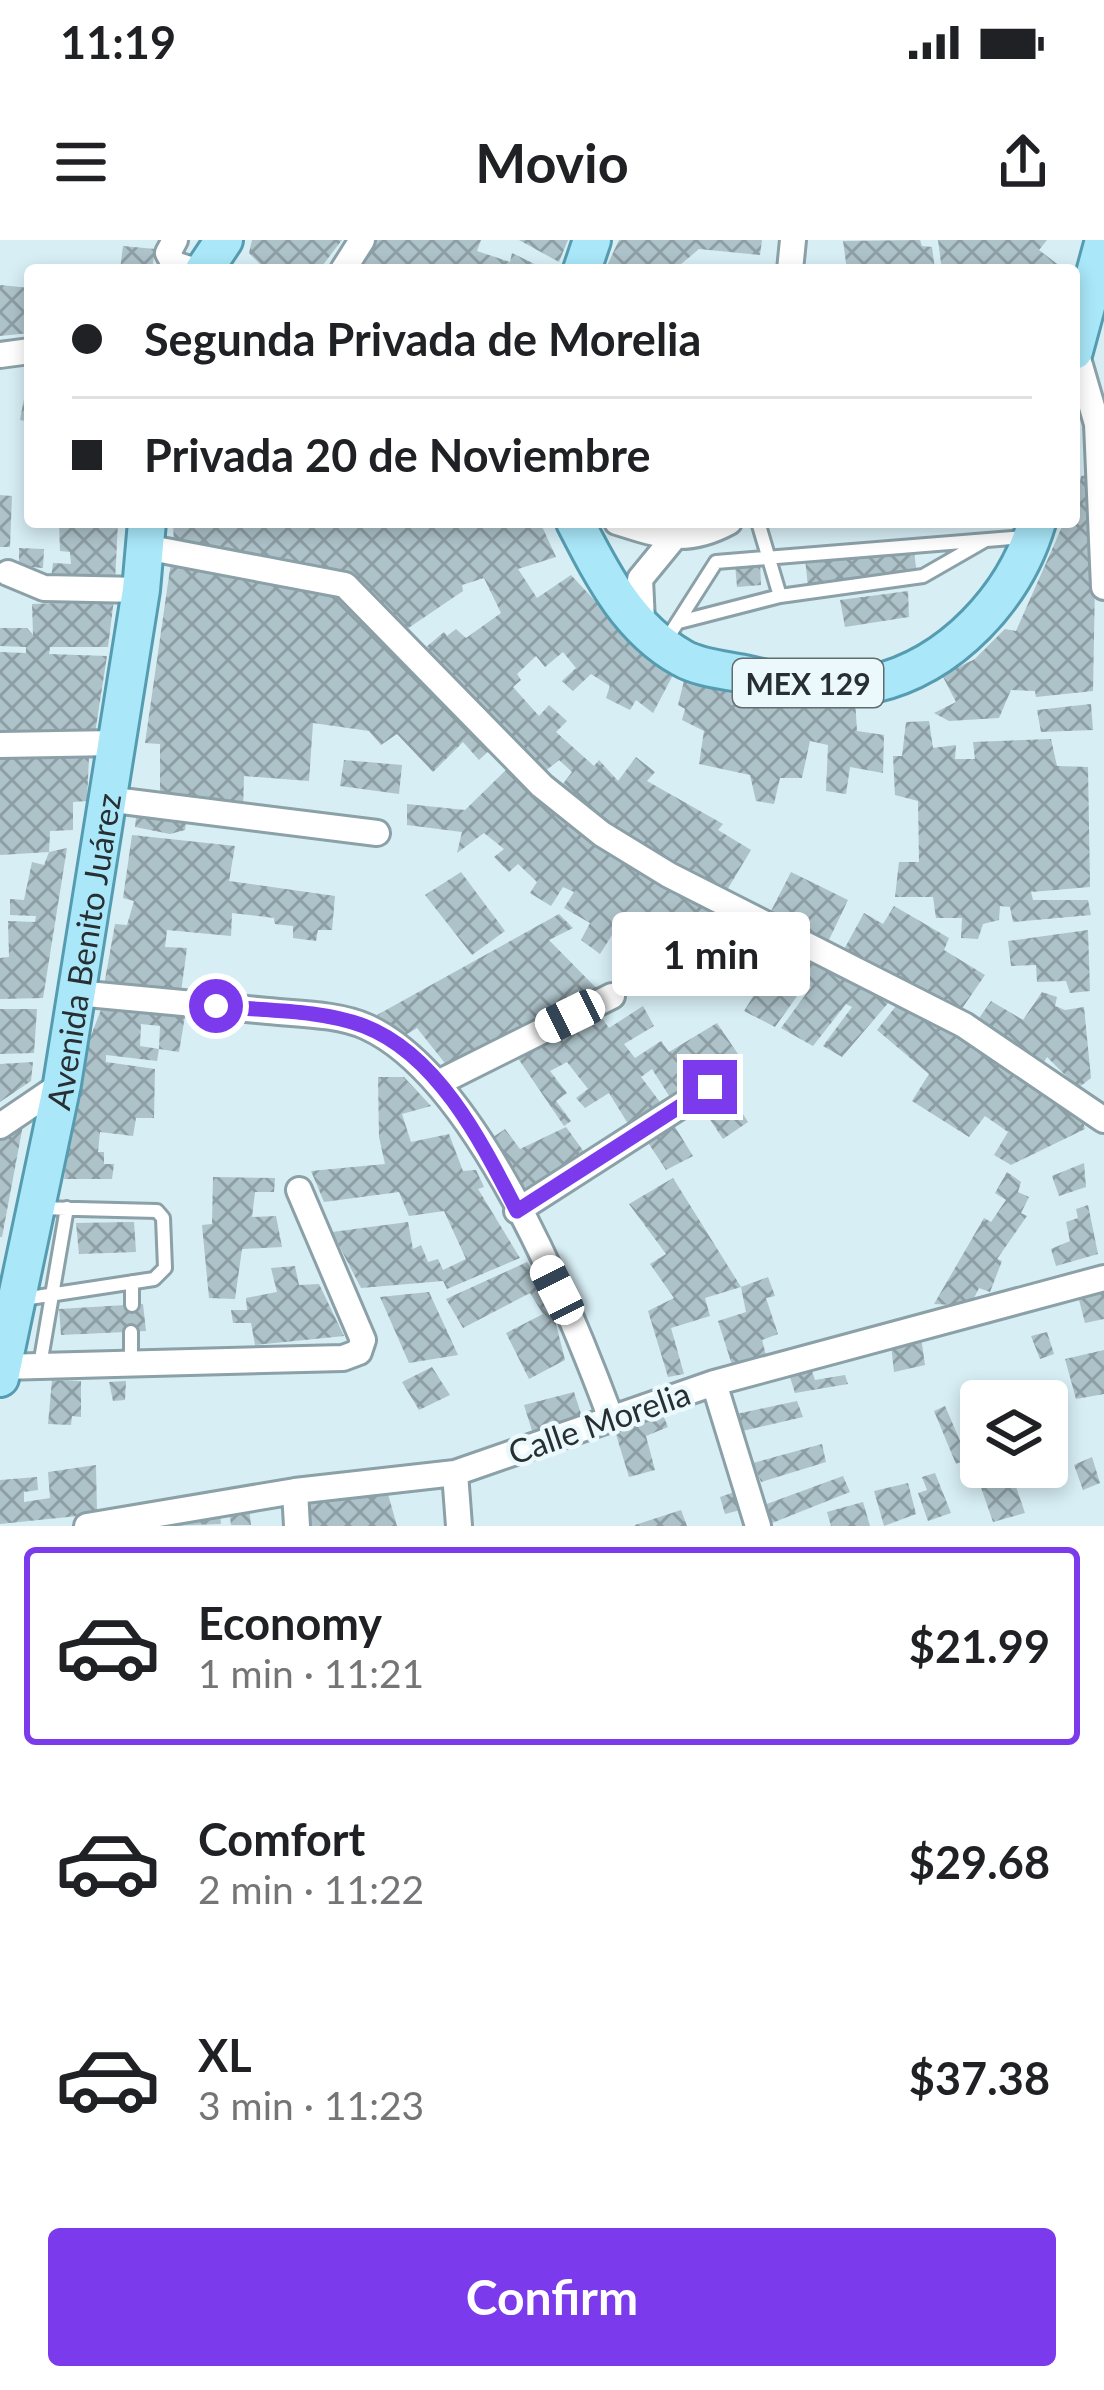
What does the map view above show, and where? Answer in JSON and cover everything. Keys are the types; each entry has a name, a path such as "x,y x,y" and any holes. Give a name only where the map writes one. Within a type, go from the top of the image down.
{"main road":[{"path":"1080,328 1104,240"},
{"name":"MEX 129","path":"578,528 610,589 662,632 685,660 780,683 873,684 974,632 1016,571 1035,529"},
{"name":"Avenida Benito Juárez","path":"1,1373 16,1300 51,1208 62,1084 146,535"}],"street":[{"path":"1080,369 1097,424 1104,587"},
{"path":"635,528 672,540 701,537 718,528"},
{"path":"146,535 345,585 542,786 602,834 669,874 964,1025 1104,1120"},
{"path":"662,632 640,579 672,540"},
{"path":"8,573 44,588 141,590"},
{"path":"0,745 116,743"},
{"path":"106,799 377,833"},
{"path":"76,993 365,1026 409,1055 438,1083 489,1157 578,1330 610,1416"},
{"path":"438,1083 612,996"},
{"path":"0,1126 62,1084"},
{"path":"517,1211 710,1087"},
{"path":"1,1373 40,1366 343,1358 359,1352 363,1340 299,1190"},
{"name":"Calle Morelia","path":"86,1526 295,1491 455,1473 714,1384 1104,1277"},
{"path":"714,1384 758,1526"},
{"path":"455,1473 459,1526"},
{"path":"295,1491 297,1526"}],"lane":[{"path":"760,528 780,596"},
{"path":"662,632 716,562 768,553 988,538 1035,529"},
{"path":"701,537 716,562"},
{"path":"662,632 780,596 923,576 988,538"},
{"path":"16,1300 53,1294 154,1279 165,1268 161,1213 51,1208 53,1294 40,1366"},
{"path":"132,1282 132,1305"},
{"path":"131,1332 131,1364"}],"building":[{"path":"252,240 342,240 324,264 260,264 249,253"},
{"path":"375,240 481,240 477,251 510,262 512,253 535,264 360,264"},
{"path":"519,240 568,240 559,262"},
{"path":"619,240 762,240 760,255 699,249 681,264 608,264"},
{"path":"920,240 922,246 932,247 934,264 846,264 843,241"},
{"path":"938,240 1047,240 1039,250 1057,264 941,264"},
{"path":"123,246 155,249 153,264 121,264"},
{"path":"0,285 24,287 24,334 0,336"},
{"path":"1097,474 1093,691 1036,697 1035,691 1011,690 999,718 949,721 934,713 956,702 942,675 975,659 1005,629 1016,631 1061,528 1080,528 1081,476"},
{"path":"0,495 12,496 10,547 0,547"},
{"path":"59,528 118,528 115,582 51,579 53,563 71,564 70,552 60,551"},
{"path":"173,528 543,528 556,557 518,569 537,598 571,575 641,650 673,675 653,713 636,700 630,710 606,698 610,686 591,674 573,691 562,681 576,668 563,652 545,667 536,656 517,674 521,680 513,687 539,716 549,705 567,721 556,732 594,766 599,760 618,781 636,757 655,772 647,781 723,824 718,830 751,850 724,895 559,789 572,772 559,760 544,772 425,648 444,632 447,636 456,629 466,638 501,613 484,578 462,585 463,591 407,629 357,582 319,565 174,547"},
{"path":"913,545 917,574 808,587 805,558"},
{"path":"19,548 44,549 43,568 19,566"},
{"path":"171,562 349,595 493,747 479,760 463,742 433,772 397,734 381,745 369,731 313,723 309,781 244,776 243,810 160,797 160,744 145,743"},
{"path":"760,562 761,585 737,587 735,564"},
{"path":"908,591 909,617 845,627 840,600"},
{"path":"60,594 114,599 108,647 50,647 49,654 107,656 94,740 0,740 0,652 26,653 26,647 0,646 0,628 27,628 33,635 32,604 57,603"},
{"path":"685,677 744,698 813,708 855,699 857,731 884,735 883,773 850,767 846,794 826,791 828,745 810,741 802,778 780,778 774,804 756,801 750,775 699,764 704,731 682,720 685,709 678,705"},
{"path":"1091,704 1093,730 1041,732 1037,710"},
{"path":"929,721 933,748 956,745 955,759 975,759 973,742 1051,739 1057,766 1088,767 1090,887 1031,892 1033,900 1088,900 1091,915 1013,922 1010,907 1000,906 999,920 983,924 978,939 961,938 962,918 936,918 933,897 895,897 899,862 919,862 918,801 895,795 893,756 902,756 906,722"},
{"path":"89,757 87,801 73,802 73,830 50,831 49,852 0,855 0,758"},
{"path":"344,760 402,765 399,794 340,786"},
{"path":"509,767 588,841 731,924 889,1002 842,1057 823,1046 852,1007 846,1004 813,1046 781,1028 811,987 805,985 775,1027 744,1011 768,973 738,956 717,989 696,974 704,963 673,946 666,964 612,935 600,954 581,940 590,923 564,908 574,892 563,887 551,906 530,893 537,882 518,864 509,872 494,857 504,849 484,833 457,853 462,832 407,825 407,804 465,810"},
{"path":"137,808 187,817 185,830 170,834 135,827"},
{"path":"132,835 235,846 229,881 335,896 332,930 318,930 316,941 293,938 293,926 275,924 274,918 232,913 231,936 167,930 165,947 187,948 180,999 103,991 115,924 127,925 134,901 123,898"},
{"path":"67,848 43,998 0,999 0,958 9,957 8,921 35,922 36,916 10,915 10,899 24,900 32,862 44,865 49,852"},
{"path":"461,872 505,931 472,955 425,895"},
{"path":"791,872 848,900 827,944 769,915"},
{"path":"894,906 949,938 944,950 985,975 961,1010 842,953 864,913 883,924"},
{"path":"559,914 573,928 549,940 602,994 448,1067 417,1028 399,1039 377,1015"},
{"path":"1088,930 1090,991 1070,993 1066,981 1037,982 1036,965 1011,966 1008,941"},
{"path":"1042,992 1057,997 1055,1006 1065,1010 1084,1007 1091,1078 1078,1088 1047,1057 1041,1067 977,1021 991,1001 1023,1020"},
{"path":"104,1002 185,1016 179,1052 159,1049 157,1061 106,1055 106,1062 155,1069 154,1118 136,1118 133,1136 100,1132 98,1152 104,1152 104,1164 114,1164 112,1179 64,1179 80,1064","holes":["141,1024 160,1026 159,1049 140,1046"]},
{"path":"643,1006 654,1026 624,1044 635,1058 661,1041 669,1052 717,1023 740,1057 673,1102 652,1069 641,1077 663,1106 630,1127 609,1093 585,1108 576,1098 588,1089 567,1062 550,1071 567,1093 556,1101 571,1121 564,1126 515,1054 601,1017 609,1028"},
{"path":"896,1006 939,1022 1081,1114 1085,1129 1011,1165 994,1155 1008,1132 985,1116 969,1137 912,1101 929,1074 877,1030"},
{"path":"0,1009 37,1009 34,1053 0,1054"},
{"path":"33,1062 31,1081 0,1102 0,1064"},
{"path":"378,1077 404,1077 431,1106 402,1114 411,1142 449,1134 463,1171 476,1170 484,1187 478,1189 520,1258 447,1289 443,1281 361,1288 332,1232 408,1222 413,1249 421,1245 428,1262 438,1259 443,1270 466,1259 444,1211 409,1216 399,1192 324,1202 311,1171 385,1164 379,1137"},
{"path":"727,1089 748,1122 723,1139 700,1105"},
{"path":"672,1122 693,1156 666,1170 645,1138"},
{"path":"23,1125 2,1237 0,1237 0,1140"},
{"path":"566,1127 587,1156 532,1192 520,1190 483,1144 505,1129 520,1149"},
{"path":"1084,1163 1086,1187 1059,1196 1052,1176"},
{"path":"1007,1172 1021,1182 1018,1192 1029,1197 1021,1213 1027,1216 997,1259 1002,1261 990,1292 979,1288 970,1306 934,1304 984,1218 991,1222 1006,1200 995,1193"},
{"path":"213,1177 275,1178 274,1192 255,1192 252,1217 276,1216 282,1247 242,1249 235,1299 209,1298 202,1225 212,1224"},
{"path":"673,1178 741,1287 705,1298 710,1316 671,1328 684,1374 668,1377 648,1311 674,1298 650,1264 666,1254 629,1204"},
{"path":"1088,1205 1098,1254 1056,1266 1051,1249 1070,1241 1066,1222 1078,1218 1076,1209"},
{"path":"134,1222 136,1252 79,1254 76,1223"},
{"path":"527,1262 549,1296 565,1360 529,1379 506,1333 543,1314 530,1293 463,1328 446,1299"},
{"path":"295,1266 299,1285 319,1284 344,1336 255,1345 251,1323 233,1323 231,1310 247,1310 246,1298 277,1292 271,1268"},
{"path":"768,1277 775,1296 766,1298 778,1334 762,1340 766,1355 732,1365 718,1321 746,1312 741,1287"},
{"path":"1091,1285 1104,1290 1104,1319 1085,1323 1078,1296"},
{"path":"429,1292 458,1355 409,1363 380,1297"},
{"path":"143,1304 146,1331 61,1335 59,1309"},
{"path":"1047,1332 1054,1354 1040,1359 1031,1336"},
{"path":"921,1337 925,1365 894,1372 891,1345"},
{"path":"1104,1350 1104,1394 1076,1399 1065,1359"},
{"path":"810,1365 815,1380 845,1375 848,1384 795,1393 788,1371"},
{"path":"432,1367 450,1395 419,1410 402,1382"},
{"path":"52,1380 81,1381 81,1417 72,1416 71,1425 48,1424"},
{"path":"126,1381 125,1400 113,1401 109,1382"},
{"path":"574,1392 583,1420 533,1434 524,1405"},
{"path":"797,1401 803,1417 738,1432 732,1415"},
{"path":"945,1406 960,1441 960,1462 956,1464 934,1411"},
{"path":"661,1410 668,1427 646,1436 655,1470 629,1477 615,1431"},
{"path":"822,1444 826,1462 761,1482 753,1463"},
{"path":"1092,1457 1100,1483 1083,1490 1074,1465"},
{"path":"96,1465 97,1514 0,1524 0,1480 37,1477 38,1490 24,1492 24,1502 50,1498 48,1472"},
{"path":"935,1473 951,1513 928,1521 918,1493 927,1490 922,1477"},
{"path":"843,1476 850,1492 772,1523 764,1505"},
{"path":"908,1483 916,1514 884,1526 874,1491"},
{"path":"386,1487 397,1526 308,1526 307,1502"},
{"path":"981,1488 1016,1488 1025,1513 993,1522"},
{"path":"740,1490 744,1509 725,1514 720,1497"},
{"path":"863,1502 870,1526 831,1526 827,1512"},
{"path":"249,1508 251,1525 231,1525 229,1510"},
{"path":"681,1510 687,1526 635,1526 635,1525"},
{"path":"220,1514 221,1524 164,1526 163,1516"}],"route":[{"path":"216,1006 365,1026 409,1055 438,1083 489,1157 517,1211 710,1087"}]}
